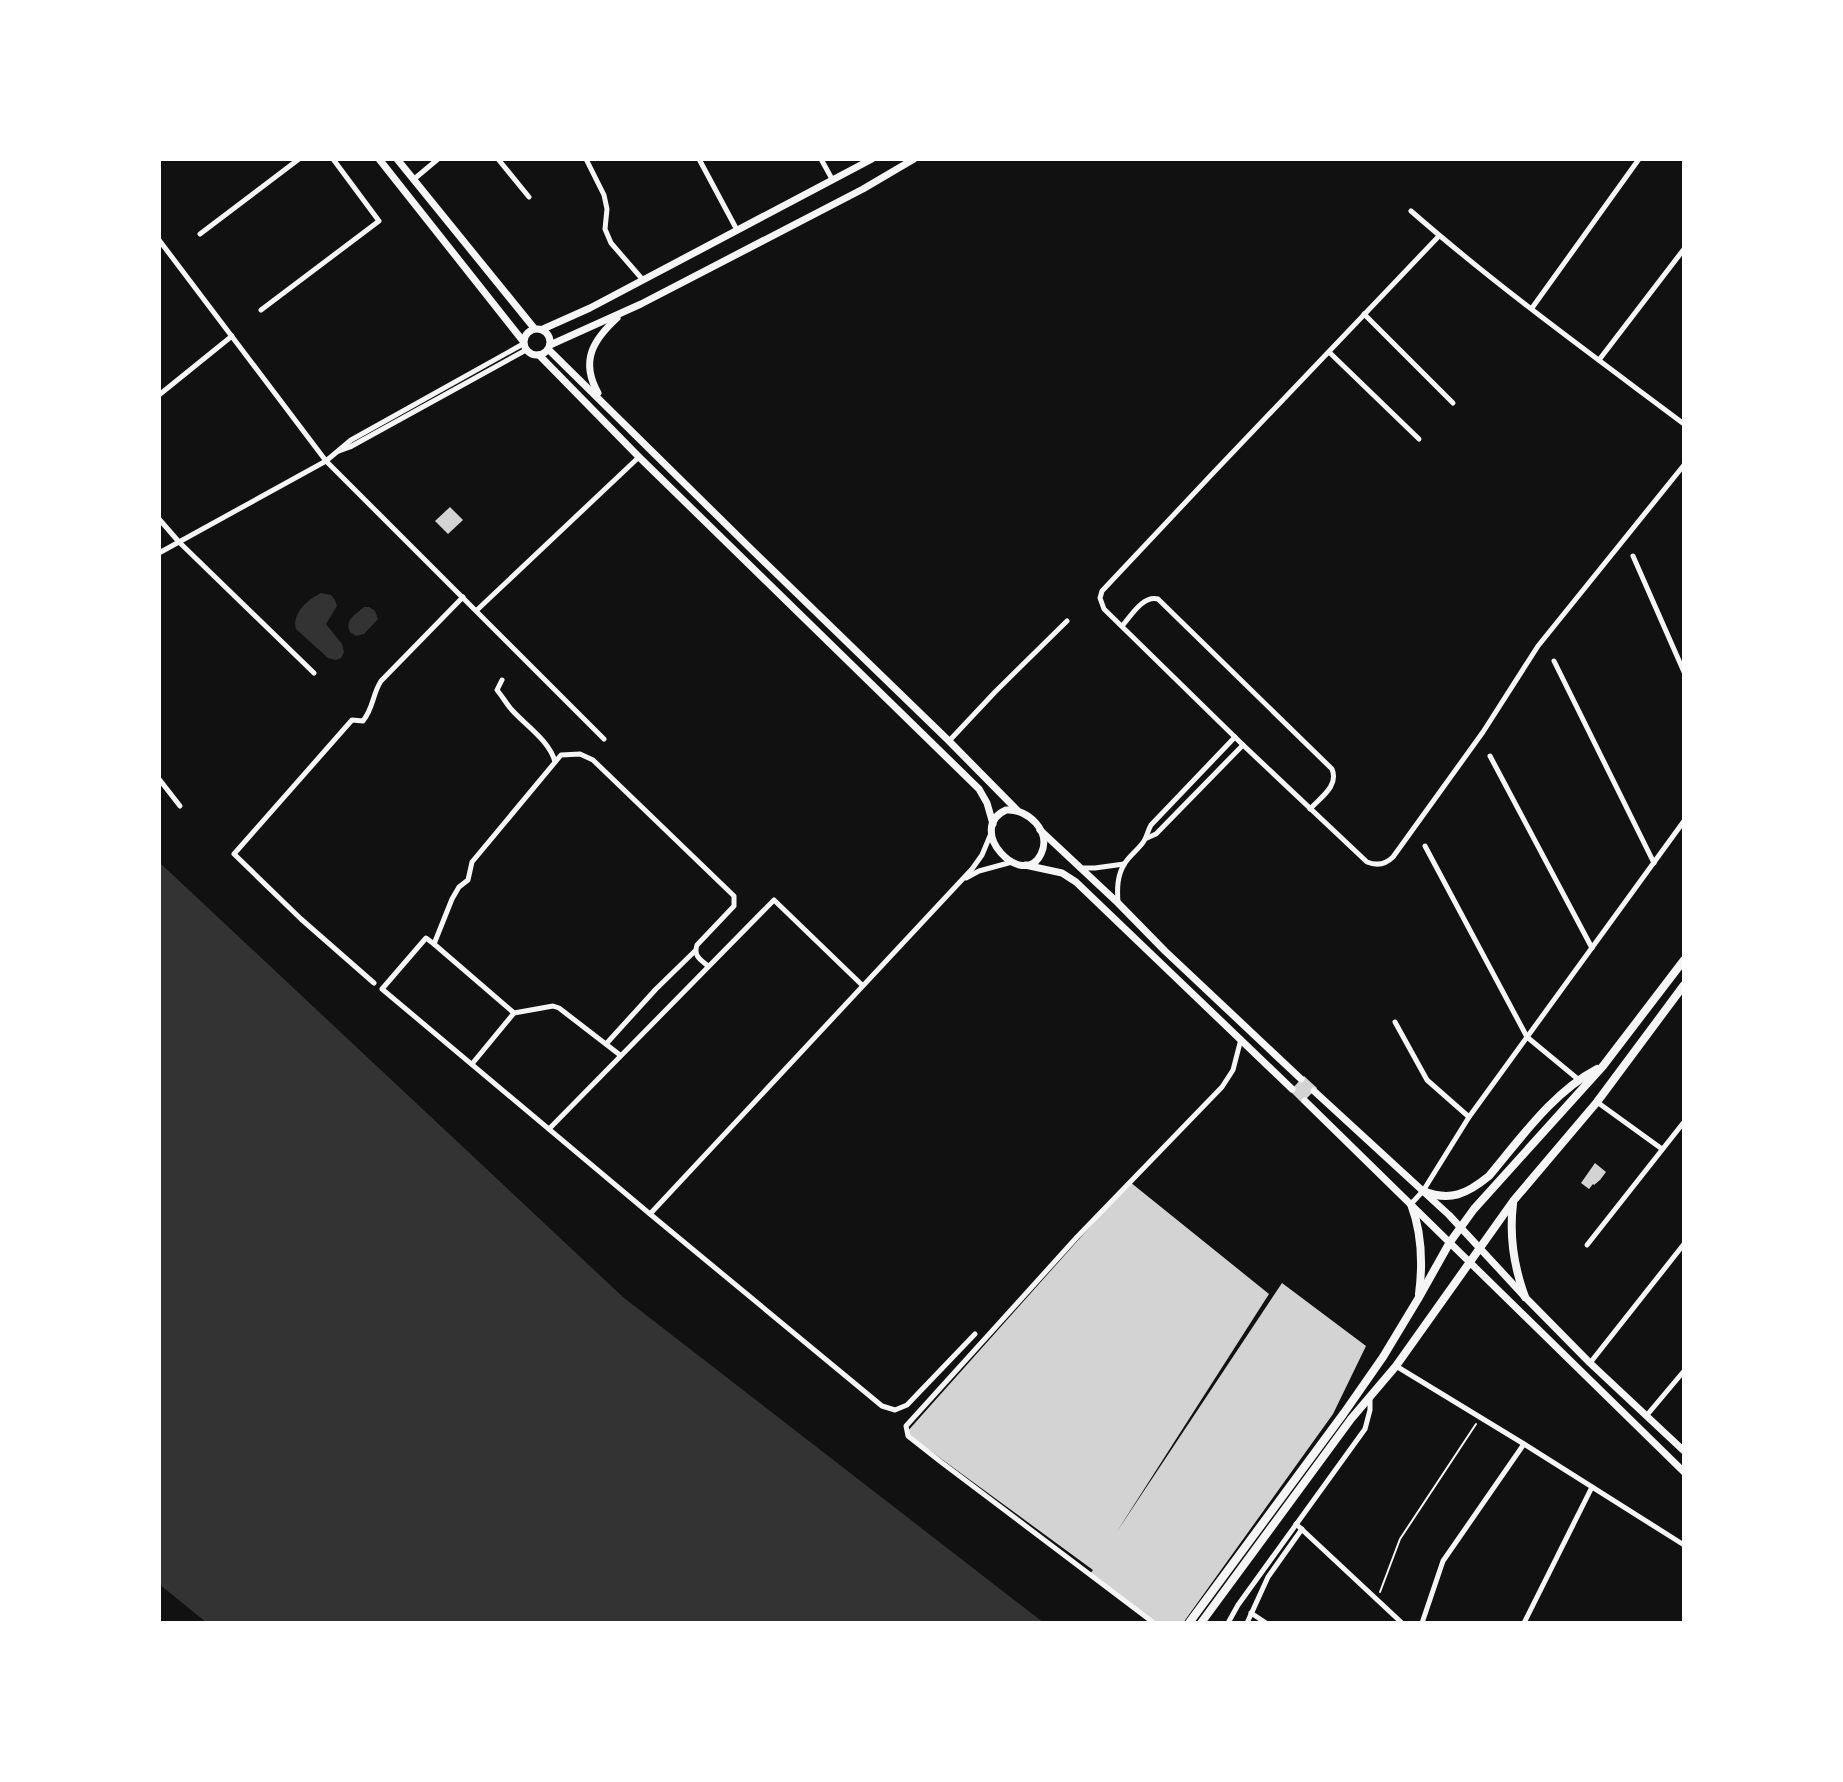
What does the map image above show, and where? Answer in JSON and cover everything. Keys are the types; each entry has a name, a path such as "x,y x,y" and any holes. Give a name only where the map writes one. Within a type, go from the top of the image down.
{"main road":[{"path":"379,159 532,354 539,355 639,457 979,789 988,803 993,841 998,851 1012,862 1062,873 1076,882 1292,1089"},
{"path":"397,159 534,328"},
{"path":"524,345 526,333 534,328 543,329 590,308 872,159"},
{"path":"539,355 549,347 641,304 914,159"},
{"path":"601,400 589,372 592,350 606,328 624,312"},
{"path":"543,329 549,336 549,347 750,548 1017,810 1029,816 1040,830 1165,951 1301,1079"},
{"path":"992,828 1000,813 1017,810"},
{"path":"1025,865 1035,862 1041,854 1043,840 1040,830"},
{"path":"1156,959 1165,951"},
{"path":"1189,1623 1344,1413 1382,1357 1460,1227 1603,1066 1684,960"},
{"path":"1201,1623 1351,1419 1396,1366 1514,1200 1597,1102 1684,985"},
{"path":"1423,1191 1446,1196 1477,1186 1558,1098 1579,1080 1603,1066"},
{"path":"1314,1091 1423,1191 1590,1363 1684,1451"},
{"path":"1305,1101 1684,1472"},
{"path":"1514,1200 1513,1252 1525,1297"},
{"path":"1410,1204 1418,1223 1421,1253 1418,1299"}],"street":[{"path":"200,234 299,159"},
{"path":"261,310 379,221 333,159"},
{"path":"413,180 438,159"},
{"path":"498,159 529,197"},
{"path":"586,159 604,195 607,209 605,229 611,243 643,280"},
{"path":"699,159 737,230"},
{"path":"821,159 832,179"},
{"path":"1532,308 1639,159"},
{"path":"1411,211 1684,424"},
{"path":"1440,236 1102,591 1100,598 1101,605 1122,626 1367,862 1376,865 1390,861 1483,733 1538,646 1684,465"},
{"path":"159,240 327,461 604,739"},
{"path":"1599,360 1684,248"},
{"path":"1364,314 1454,403"},
{"path":"159,395 232,336"},
{"path":"159,553 327,461 351,440 524,345"},
{"path":"1328,352 1419,439"},
{"path":"477,610 639,457"},
{"path":"159,519 179,542 314,673"},
{"path":"1633,556 1684,672"},
{"path":"374,983 301,919 233,853 352,720 363,721 371,712 381,681 463,597"},
{"path":"1122,626 1146,600 1152,597 1158,599 1332,769 1335,776 1333,784 1310,809"},
{"path":"949,741 1067,621"},
{"path":"1554,661 1654,863"},
{"path":"502,680 497,690 545,744 553,754 555,762"},
{"path":"1147,838 1151,825 1235,737"},
{"path":"1118,904 1119,875 1124,864 1147,838 1156,834 1243,745"},
{"path":"434,944 452,899 468,880 472,862 561,755 580,754 593,760 734,896 734,906 606,1044"},
{"path":"1490,756 1592,947"},
{"path":"159,779 180,806"},
{"path":"1410,1204 1423,1191 1469,1117 1684,821"},
{"path":"650,1214 977,863 992,828"},
{"path":"1425,846 1527,1037 1579,1080"},
{"path":"960,881 1012,862"},
{"path":"1080,868 1124,864"},
{"path":"549,1129 774,900 862,985"},
{"path":"514,1013 426,938 382,989 882,1406 895,1410 907,1405 975,1334"},
{"path":"695,951 697,957 708,967"},
{"path":"472,1064 514,1013 553,1006 620,1055"},
{"path":"1395,1022 1427,1080 1469,1117"},
{"path":"1154,1623 941,1462 908,1436 906,1429 907,1423 1077,1237 1222,1087 1233,1070 1241,1040"},
{"path":"1597,1102 1662,1149"},
{"path":"1587,1245 1684,1122"},
{"path":"1590,1363 1684,1244"},
{"path":"1396,1366 1684,1545"},
{"path":"1647,1415 1684,1371"},
{"path":"1228,1623 1238,1605 1365,1429 1370,1398"},
{"path":"1422,1623 1443,1561 1524,1444"},
{"path":"1524,1623 1592,1487"},
{"path":"1296,1524 1402,1623"},
{"path":"1247,1623 1268,1577 1302,1530"},
{"path":"1251,1613 1266,1623"}],"path":[{"path":"1377,1600 1400,1539 1480,1418"}],"shaded area":[{"path":"321,593 331,595 337,606 326,624 342,644 344,652 341,658 336,660 328,658 296,629 298,612"},
{"path":"364,607 375,611 378,619 364,634 356,636 350,632 349,624"},
{"path":"159,862 624,1298 1044,1623 207,1623 159,1584"}],"building":[{"path":"450,507 463,520 448,534 435,521"},
{"path":"1304,1076 1317,1088 1302,1103 1290,1091"},
{"path":"1595,1163 1606,1172 1589,1189 1581,1183"},
{"path":"1130,1182 1269,1294 1116,1533 1282,1283 1366,1346 1333,1414 1183,1623 1154,1623 1090,1574 1093,1570 906,1433"}]}
